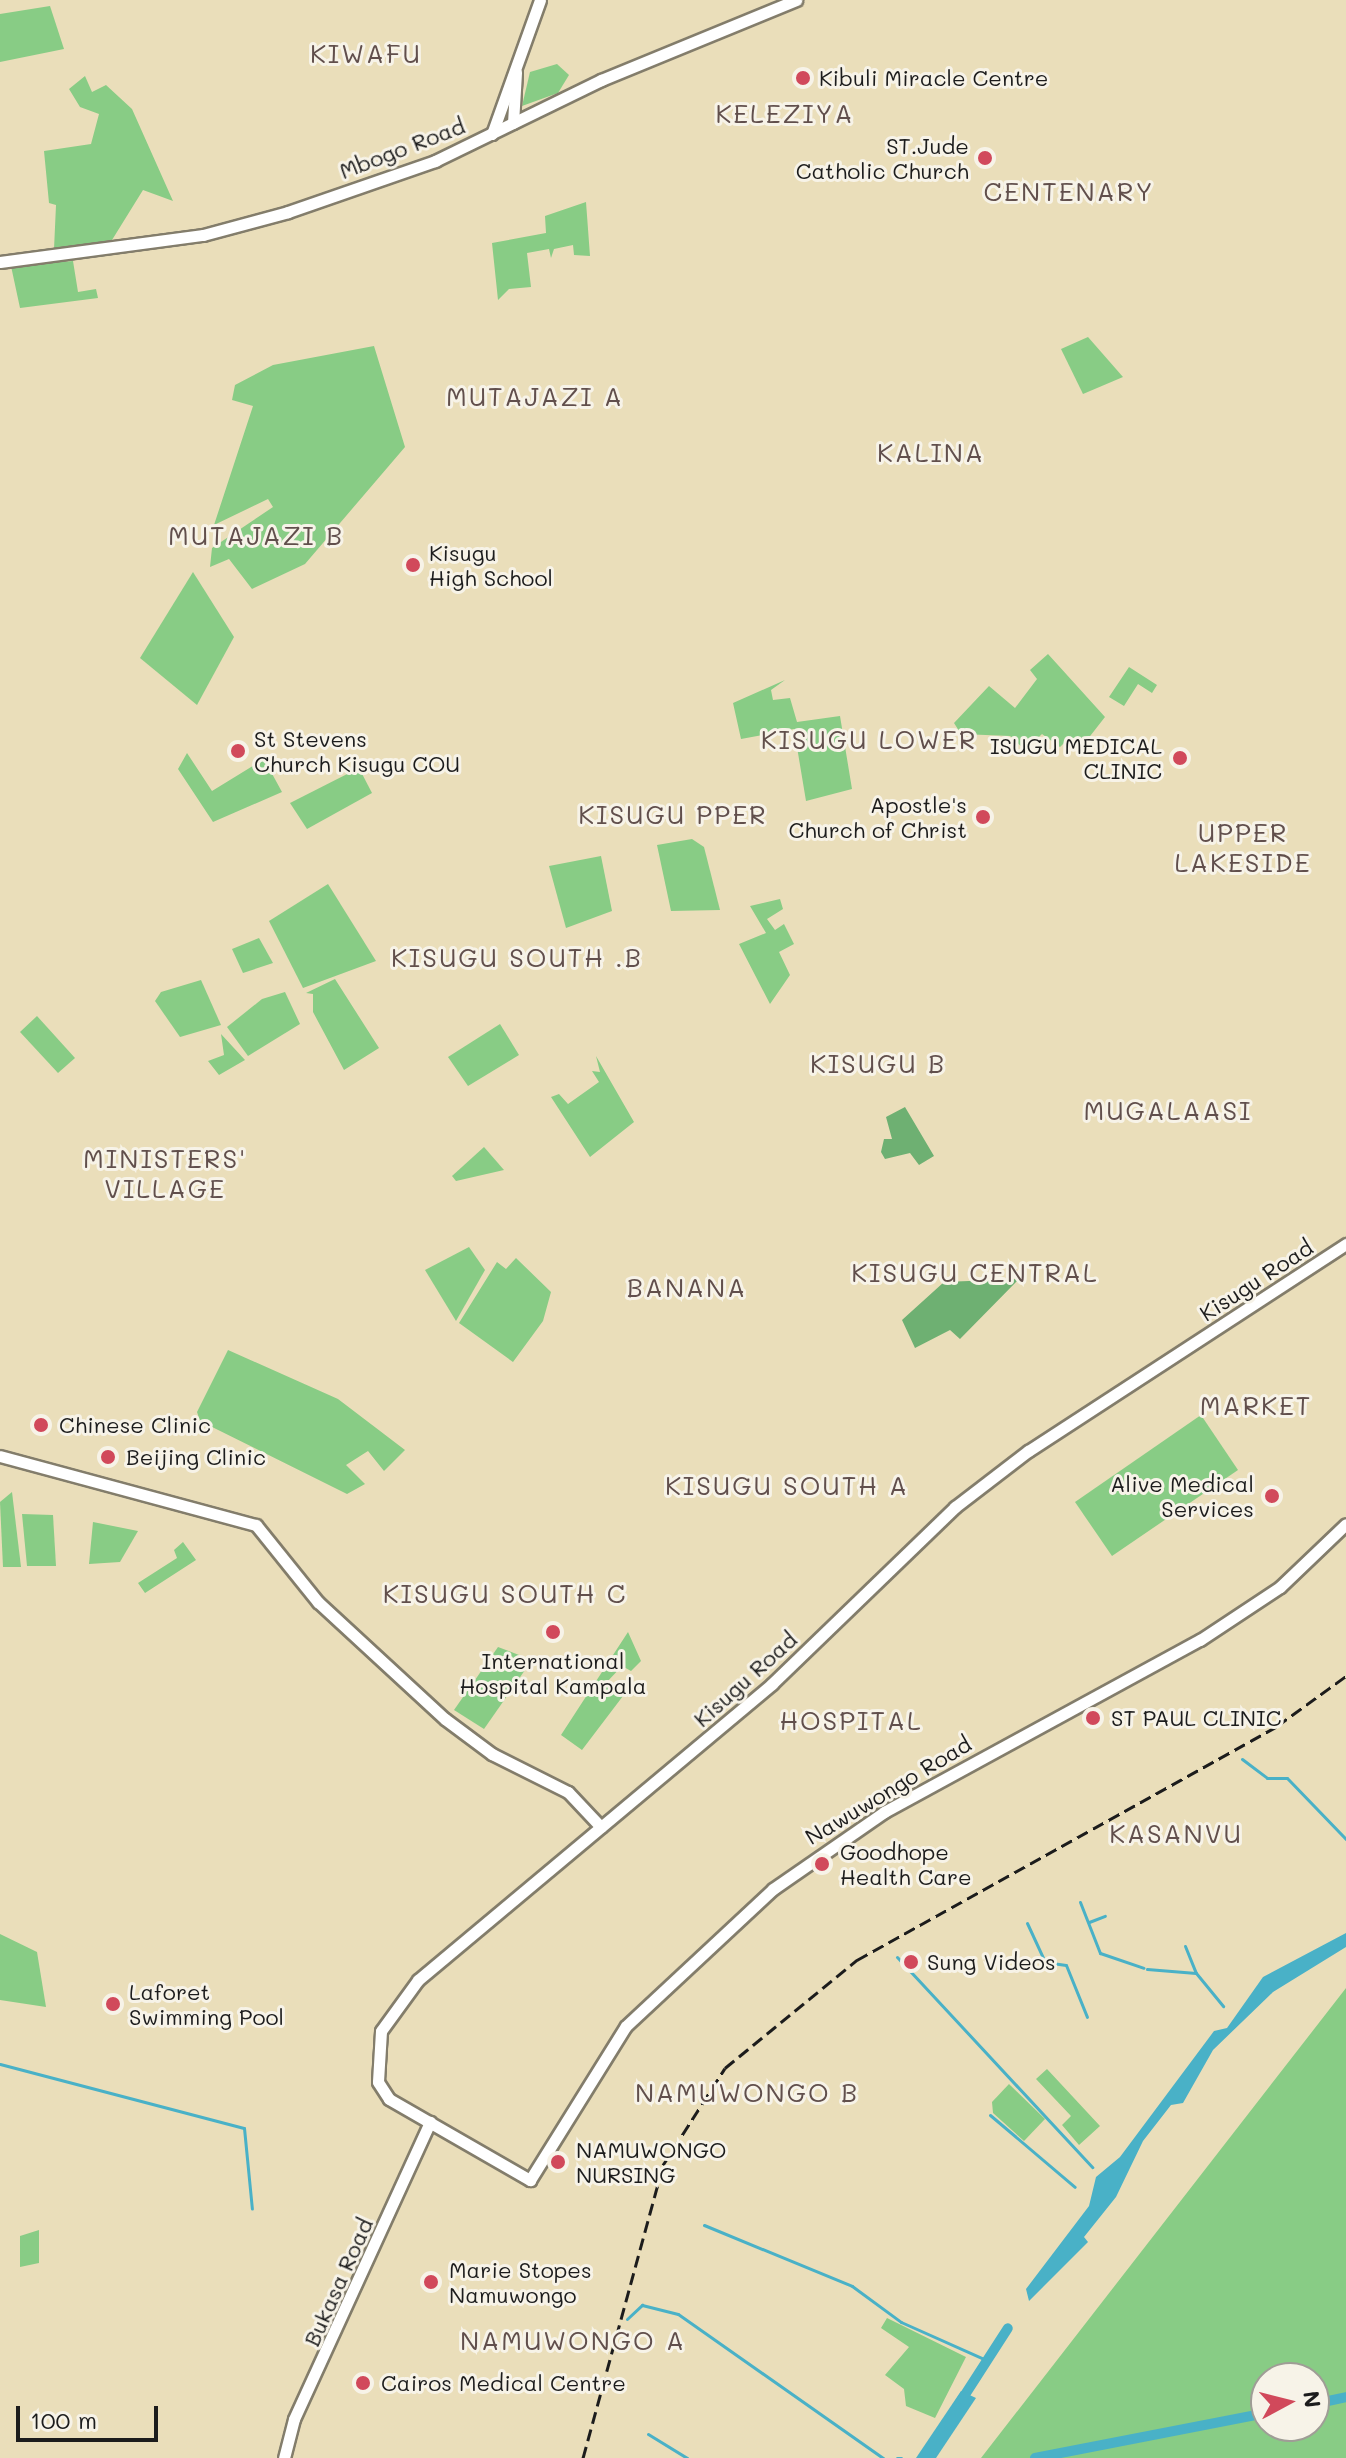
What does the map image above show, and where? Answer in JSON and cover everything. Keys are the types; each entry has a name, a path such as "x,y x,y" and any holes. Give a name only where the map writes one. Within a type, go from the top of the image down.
{"street":[{"path":"492,134 540,0"},
{"name":"Mbogo Road","path":"0,262 246,224 492,134 796,0"},
{"path":"513,123 516,72"},
{"name":"Kisugu Road","path":"530,2180 389,2099 378,2082 375,2048 392,2011 470,1932 772,1684 996,1472 1346,1244"},
{"path":"0,1456 256,1525 318,1602 445,1719 492,1754 568,1792 601,1827"},
{"name":"Nawuwongo Road","path":"530,2180 626,2026 773,1889 884,1812 1200,1640 1280,1587 1346,1524"},
{"name":"Bukasa Road","path":"284,2458 294,2419 430,2122"}],"green space":[{"path":"50,6 64,49 0,62 0,14"},
{"path":"557,64 569,75 558,93 522,106 530,72"},
{"path":"85,76 92,92 106,85 132,109 173,201 143,190 112,240 54,249 56,205 49,203 44,151 91,144 99,114 80,107 69,89"},
{"path":"586,202 590,256 574,255 573,245 554,249 551,258 549,249 527,253 531,287 509,289 498,300 492,243 546,233 545,216"},
{"path":"73,261 78,292 96,289 98,298 20,308 11,266"},
{"path":"1088,337 1123,377 1083,394 1061,349"},
{"path":"374,346 405,447 305,564 252,589 229,559 210,567 212,548 273,507 268,499 214,525 253,406 232,400 235,385 273,365"},
{"path":"193,572 234,637 197,705 140,658"},
{"path":"1048,654 1105,717 1087,740 1069,738 1060,747 1042,734 1025,750 1010,736 961,734 954,723 989,686 1015,708 1037,679 1030,670"},
{"path":"1129,667 1157,685 1152,693 1138,684 1124,706 1109,697"},
{"path":"785,680 771,690 773,700 790,698 797,722 840,716 852,789 806,801 794,729 741,739 733,703"},
{"path":"187,753 212,791 264,759 282,792 213,822 178,769"},
{"path":"359,768 372,793 307,829 290,803"},
{"path":"692,839 704,847 720,910 671,911 657,845"},
{"path":"601,856 612,911 566,928 549,866"},
{"path":"328,884 376,961 303,988 269,921"},
{"path":"780,899 783,909 767,919 775,930 784,924 794,944 779,952 790,975 770,1004 739,944 766,933 750,906"},
{"path":"259,938 273,963 243,973 232,949"},
{"path":"335,979 379,1048 344,1070 313,1012 313,994 306,993"},
{"path":"201,980 221,1025 180,1037 155,1001 161,992"},
{"path":"285,992 300,1024 248,1056 227,1027 262,999"},
{"path":"37,1016 75,1058 58,1073 20,1032"},
{"path":"500,1024 519,1055 468,1086 448,1057"},
{"path":"221,1034 245,1060 219,1075 208,1061 224,1055"},
{"path":"596,1056 634,1122 590,1157 551,1097 559,1094 568,1104 599,1082 592,1071 600,1072"},
{"path":"905,1107 934,1156 919,1165 910,1153 885,1159 881,1152 884,1139 892,1139 886,1117"},
{"path":"484,1147 504,1170 456,1181 452,1176"},
{"path":"469,1247 485,1270 456,1321 425,1270"},
{"path":"516,1258 551,1292 543,1321 513,1362 459,1323 497,1262 506,1269"},
{"path":"1019,1279 960,1339 950,1330 915,1348 902,1320 944,1282"},
{"path":"228,1350 338,1399 405,1450 384,1471 368,1451 346,1465 365,1484 347,1494 200,1421 197,1412"},
{"path":"1201,1415 1238,1470 1112,1556 1075,1502"},
{"path":"12,1492 21,1567 3,1567 0,1502"},
{"path":"22,1514 53,1515 56,1566 27,1566"},
{"path":"93,1522 138,1531 120,1562 89,1564"},
{"path":"183,1542 196,1560 145,1593 138,1583 177,1558 174,1550"},
{"path":"628,1632 641,1661 631,1671 622,1666 606,1683 623,1696 582,1750 561,1735"},
{"path":"498,1647 532,1660 484,1729 454,1710"},
{"path":"0,1934 37,1952 46,2007 0,2000"},
{"path":"1346,1988 1346,2458 981,2458"},
{"path":"1047,2069 1100,2126 1079,2145 1062,2125 1071,2116 1036,2079"},
{"path":"1009,2084 1045,2119 1024,2141 993,2113 992,2102"},
{"path":"39,2230 39,2263 20,2267 20,2236"},
{"path":"887,2318 966,2357 935,2418 906,2406 904,2389 885,2375 909,2347 881,2328"}],"water":[{"path":"1346,1933 1346,1947 1273,1992 1213,2050 1183,2103 1171,2105 1143,2141 1116,2197 1084,2237 1088,2242 1029,2301 1026,2289 1089,2206 1096,2177 1120,2157 1214,2031 1227,2028 1263,1977"},
{"path":"961,2391 976,2398 936,2458 916,2458"}],"waterway":[{"path":"1242,1759 1267,1778 1287,1778 1346,1839"},
{"path":"1080,1902 1100,1953 1144,1968"},
{"path":"1089,1922 1105,1916"},
{"path":"1027,1923 1045,1962 1066,1965 1087,2017"},
{"path":"1185,1946 1196,1973"},
{"path":"897,1957 1092,2167"},
{"path":"1147,1969 1196,1973 1223,2006"},
{"path":"0,2064 244,2128 252,2209"},
{"path":"990,2115 1075,2187"},
{"path":"704,2225 852,2286 901,2322 986,2360"},
{"path":"627,2319 642,2305 678,2314 883,2458"},
{"path":"959,2404 1008,2328"},
{"path":"1330,2400 1346,2397"},
{"path":"1035,2458 1250,2416"},
{"path":"648,2434 687,2458"}],"railway":[{"path":"583,2458 663,2165 725,2068 857,1960 1277,1726 1346,1676"}],"place":[{"name":"Kibuli Miracle Centre","path":"803,78"},
{"name":"ST.Jude Catholic Church","path":"985,158"},
{"name":"Kisugu High School","path":"413,565"},
{"name":"St Stevens Church Kisugu COU","path":"238,751"},
{"name":"ISUGU MEDICAL CLINIC","path":"1180,758"},
{"name":"Apostle's Church of Christ","path":"983,817"},
{"name":"Chinese Clinic","path":"41,1425"},
{"name":"Beijing Clinic","path":"108,1457"},
{"name":"Alive Medical Services","path":"1272,1496"},
{"name":"International Hospital Kampala","path":"553,1632"},
{"name":"ST PAUL CLINIC","path":"1093,1718"},
{"name":"Goodhope Health Care","path":"822,1864"},
{"name":"Sung Videos","path":"911,1962"},
{"name":"Laforet Swimming Pool","path":"113,2004"},
{"name":"NAMUWONGO NURSING","path":"558,2162"},
{"name":"Marie Stopes Namuwongo","path":"431,2282"},
{"name":"Cairos Medical Centre","path":"363,2383"}],"district":[{"name":"KIWAFU","path":"366,54"},
{"name":"KELEZIYA","path":"785,114"},
{"name":"CENTENARY","path":"1069,192"},
{"name":"MUTAJAZI A","path":"535,397"},
{"name":"KALINA","path":"931,453"},
{"name":"MUTAJAZI B","path":"256,536"},
{"name":"KISUGU LOWER","path":"869,740"},
{"name":"KISUGU PPER","path":"673,815"},
{"name":"UPPER LAKESIDE","path":"1243,848"},
{"name":"KISUGU SOUTH .B","path":"517,958"},
{"name":"KISUGU B","path":"878,1064"},
{"name":"MUGALAASI","path":"1168,1111"},
{"name":"MINISTERS' VILLAGE","path":"165,1174"},
{"name":"KISUGU CENTRAL","path":"975,1273"},
{"name":"BANANA","path":"687,1288"},
{"name":"MARKET","path":"1256,1406"},
{"name":"KISUGU SOUTH A","path":"787,1486"},
{"name":"KISUGU SOUTH C","path":"505,1594"},
{"name":"HOSPITAL","path":"851,1721"},
{"name":"KASANVU","path":"1176,1834"},
{"name":"NAMUWONGO B","path":"747,2093"},
{"name":"NAMUWONGO A","path":"573,2341"}]}
